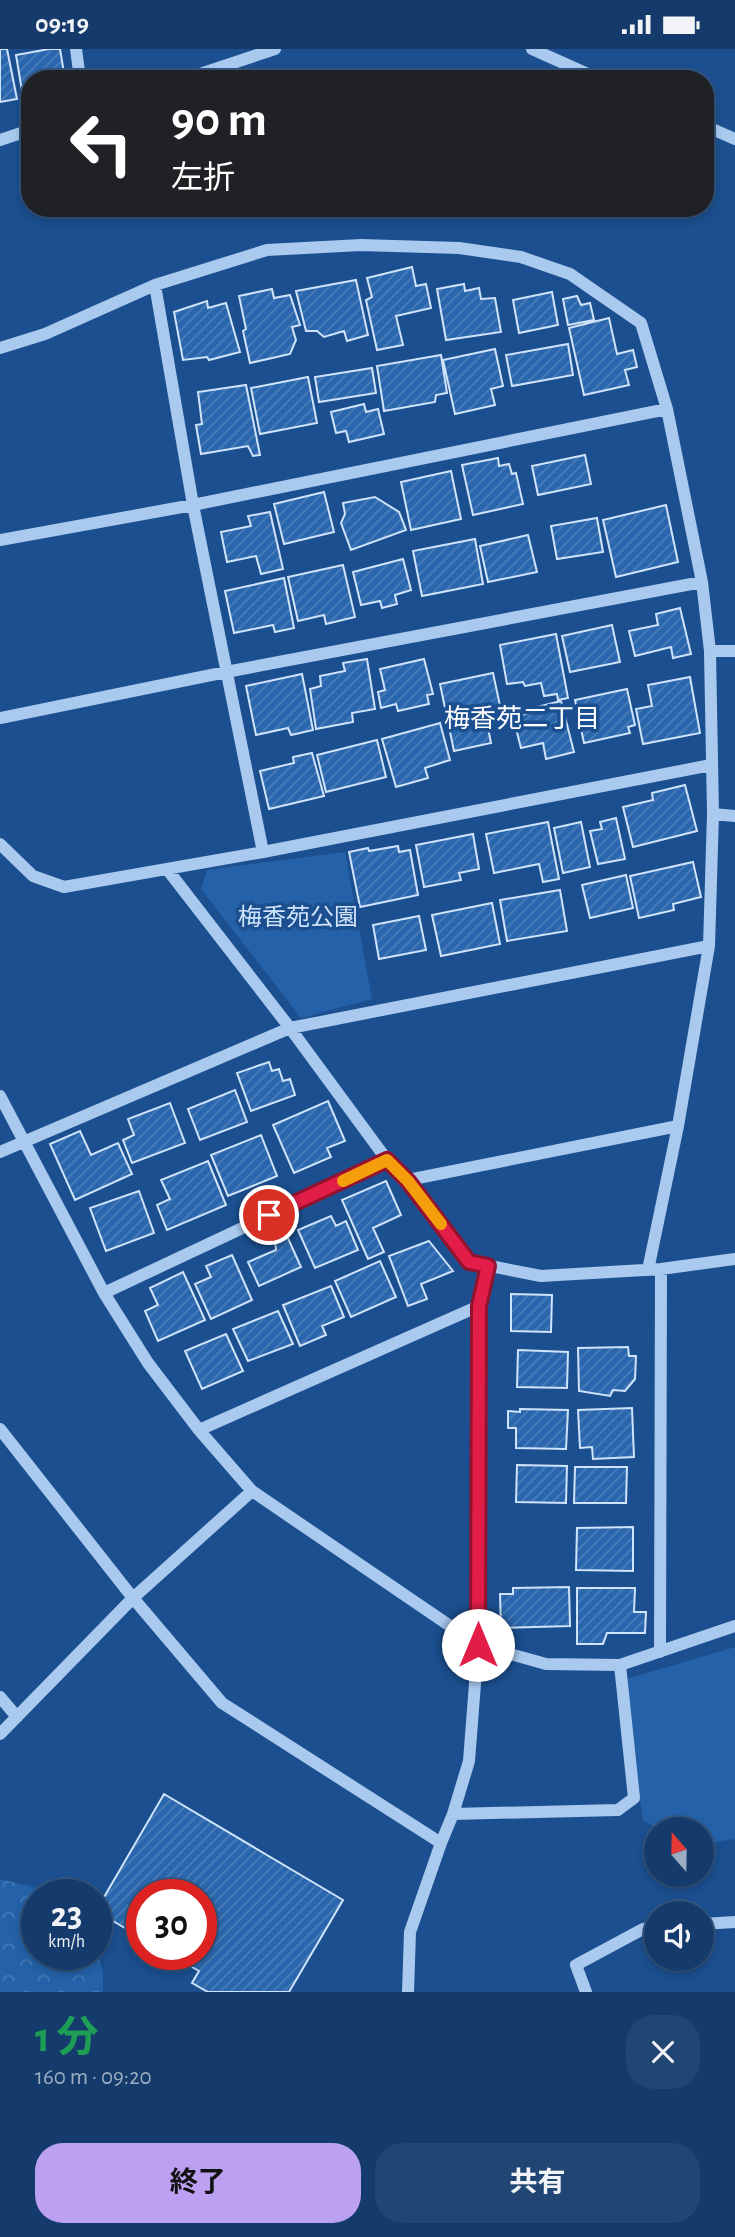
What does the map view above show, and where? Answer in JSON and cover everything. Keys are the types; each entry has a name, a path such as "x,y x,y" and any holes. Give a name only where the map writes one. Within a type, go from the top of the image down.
{"street":[{"path":"76,49 79,70"},
{"path":"212,70 274,49"},
{"path":"540,51 580,70"},
{"path":"714,130 735,139"},
{"path":"0,140 21,133"},
{"path":"0,348 45,334 155,285 267,250 360,245 459,248 521,257 570,274 641,323 667,409 702,582 710,651 713,814 709,946 654,1270 660,1652"},
{"path":"155,285 193,505 263,852"},
{"path":"0,540 193,505 667,409"},
{"path":"0,718 226,672 702,582"},
{"path":"710,651 735,651"},
{"path":"0,844 33,876 64,887 263,852 711,765"},
{"path":"713,814 735,816"},
{"path":"167,869 290,1028 387,1160 408,1181 469,1262 541,1276 654,1270 735,1259"},
{"path":"0,1152 290,1028 709,946"},
{"path":"0,1096 104,1293 148,1363 199,1430 252,1491 478,1645 546,1664 620,1665 735,1626"},
{"path":"408,1181 678,1126"},
{"path":"104,1293 387,1160"},
{"path":"408,1992 410,1932 440,1843 453,1814 469,1761 478,1645 479,1306 488,1266"},
{"path":"199,1430 479,1306"},
{"path":"0,1429 133,1598 222,1703 440,1843"},
{"path":"0,1734 133,1598 252,1491"},
{"path":"453,1814 618,1810 634,1798 620,1665"},
{"path":"0,1697 17,1717"},
{"path":"714,1923 735,1922"},
{"path":"586,1992 576,1965 644,1929"}],"green space":[{"name":"梅香苑公園","path":"345,852 372,999 301,1018 201,889 207,870"},
{"path":"735,1647 735,1839 714,1842 714,1817 644,1817 643,1821 623,1680"},
{"path":"0,1879 21,1884 21,1970 102,1970 103,1992 0,1992"}],"building":[{"path":"0,49 7,49 17,99 0,102"},
{"path":"60,49 64,70 21,70 21,85 16,55"},
{"path":"412,267 416,286 426,284 431,308 396,316 403,345 377,350 366,300 372,297 367,278"},
{"path":"356,280 368,335 347,341 344,331 324,337 317,331 306,331 296,291"},
{"path":"464,284 465,291 479,288 481,299 495,298 501,332 446,340 437,289"},
{"path":"272,289 274,298 290,295 300,325 292,327 296,340 290,354 250,363 239,296"},
{"path":"552,292 558,325 519,333 513,300"},
{"path":"577,296 581,305 590,303 594,320 568,325 563,299"},
{"path":"207,301 208,308 226,303 240,352 209,360 207,357 183,360 174,312"},
{"path":"609,318 617,354 633,350 637,367 625,370 629,385 584,395 569,328"},
{"path":"568,344 573,375 512,386 506,355"},
{"path":"495,349 503,386 491,389 495,405 455,414 443,360"},
{"path":"441,355 447,393 436,395 435,402 384,411 377,366"},
{"path":"372,368 376,393 319,402 315,377"},
{"path":"308,377 317,423 260,434 251,388"},
{"path":"246,385 260,455 253,456 248,446 201,454 196,425 202,424 198,392"},
{"path":"364,404 366,412 378,409 384,434 349,442 346,431 336,433 331,412"},
{"path":"585,455 591,484 538,495 532,466"},
{"path":"498,458 499,466 509,464 512,474 516,473 523,504 473,515 462,465"},
{"path":"451,471 461,519 411,530 401,482"},
{"path":"324,492 334,532 284,544 274,504"},
{"path":"375,497 399,512 406,530 351,550 341,523 345,514 343,503"},
{"path":"666,505 678,562 616,577 603,520"},
{"path":"270,512 283,569 261,574 256,556 227,562 221,532 251,526 248,516"},
{"path":"597,518 603,552 557,559 551,526"},
{"path":"528,535 537,572 488,582 480,546"},
{"path":"475,539 483,584 422,596 413,551"},
{"path":"403,559 411,590 395,595 397,604 382,608 380,601 361,605 353,572"},
{"path":"343,565 355,617 326,624 324,615 298,621 288,577"},
{"path":"284,578 294,628 275,632 273,625 234,633 225,591"},
{"path":"680,608 691,654 673,658 671,647 635,656 629,631 658,625 656,614"},
{"path":"612,625 620,662 570,672 562,636"},
{"path":"556,634 568,698 558,700 557,694 544,696 541,683 525,686 523,682 507,684 500,645"},
{"path":"367,659 375,709 352,713 353,722 316,729 310,689 321,686 320,676 345,671 343,663"},
{"path":"424,659 433,694 427,695 429,704 398,711 396,704 381,708 378,692 385,690 380,669"},
{"path":"493,673 502,715 486,718 491,743 454,751 440,684"},
{"path":"302,674 313,730 291,735 288,728 256,735 246,686"},
{"path":"690,677 700,733 643,744 636,709 652,706 648,685"},
{"path":"627,689 635,725 628,727 630,733 584,743 575,700"},
{"path":"561,701 574,752 546,759 543,743 521,748 513,717 534,712 533,708"},
{"path":"440,723 450,760 425,768 428,778 396,787 382,739"},
{"path":"377,740 386,777 326,792 317,755"},
{"path":"312,753 324,796 269,809 260,771 294,763 293,757"},
{"path":"685,785 697,831 633,847 623,807 653,800 652,793"},
{"path":"616,818 625,859 598,864 590,831 602,829 600,822"},
{"path":"548,822 559,879 543,882 539,864 494,873 486,834"},
{"path":"581,822 590,867 563,873 554,828"},
{"path":"473,834 479,869 459,873 461,880 424,887 416,845"},
{"path":"398,846 399,852 410,850 418,895 360,907 349,852"},
{"path":"693,862 701,897 673,904 674,910 639,918 630,876"},
{"path":"626,875 633,908 590,918 582,885"},
{"path":"560,890 567,931 507,941 500,900"},
{"path":"492,903 500,944 441,956 432,915"},
{"path":"419,916 426,950 379,959 373,925"},
{"path":"269,1062 272,1071 279,1069 283,1081 290,1079 295,1095 251,1111 237,1073"},
{"path":"235,1090 247,1122 200,1140 188,1109"},
{"path":"328,1101 345,1141 327,1148 331,1157 294,1173 273,1125"},
{"path":"170,1103 185,1143 132,1163 123,1140 134,1135 128,1119"},
{"path":"80,1131 91,1155 118,1143 132,1174 75,1200 50,1144"},
{"path":"261,1135 277,1176 228,1196 211,1155"},
{"path":"208,1161 226,1205 167,1230 157,1205 170,1199 161,1180"},
{"path":"386,1181 401,1215 373,1228 384,1252 368,1259 342,1200"},
{"path":"139,1191 154,1233 106,1251 90,1208"},
{"path":"331,1216 336,1226 346,1221 358,1250 315,1268 298,1230"},
{"path":"286,1234 301,1267 259,1286 248,1262 276,1250 275,1239"},
{"path":"429,1241 453,1271 421,1284 427,1299 408,1306 389,1256"},
{"path":"232,1255 252,1300 211,1319 195,1284 211,1277 206,1266"},
{"path":"380,1261 396,1297 351,1317 335,1281"},
{"path":"183,1272 205,1320 158,1341 145,1311 158,1305 150,1288"},
{"path":"331,1286 344,1317 322,1326 326,1335 300,1346 283,1305"},
{"path":"511,1294 552,1295 551,1332 511,1331"},
{"path":"278,1311 293,1344 248,1361 233,1329"},
{"path":"226,1334 243,1371 202,1389 185,1351"},
{"path":"628,1347 629,1356 636,1356 635,1379 625,1391 613,1390 610,1396 579,1391 578,1348"},
{"path":"518,1350 568,1352 567,1388 517,1387"},
{"path":"632,1408 634,1457 593,1459 592,1447 580,1448 578,1410"},
{"path":"520,1409 568,1410 566,1449 516,1448 516,1428 508,1428 508,1411 520,1412"},
{"path":"517,1465 567,1466 566,1503 516,1502"},
{"path":"575,1467 627,1467 626,1503 574,1503"},
{"path":"633,1527 633,1571 576,1570 577,1528"},
{"path":"569,1587 570,1626 501,1628 500,1594 513,1594 513,1588"},
{"path":"577,1588 635,1588 634,1612 646,1612 645,1633 607,1633 603,1644 577,1644"},
{"path":"164,1794 343,1900 289,1992 208,1992 192,1983 197,1970 217,1970 217,1879 126,1879 126,1929 112,1920 112,1883"}],"slow traffic":[{"path":"343,1181 387,1160 408,1181 441,1224"}],"district":[{"name":"梅香苑二丁目","path":"522,719"}],"route":[{"path":"269,1215 387,1160 408,1181 469,1262 488,1266 479,1306 478,1645"}]}
